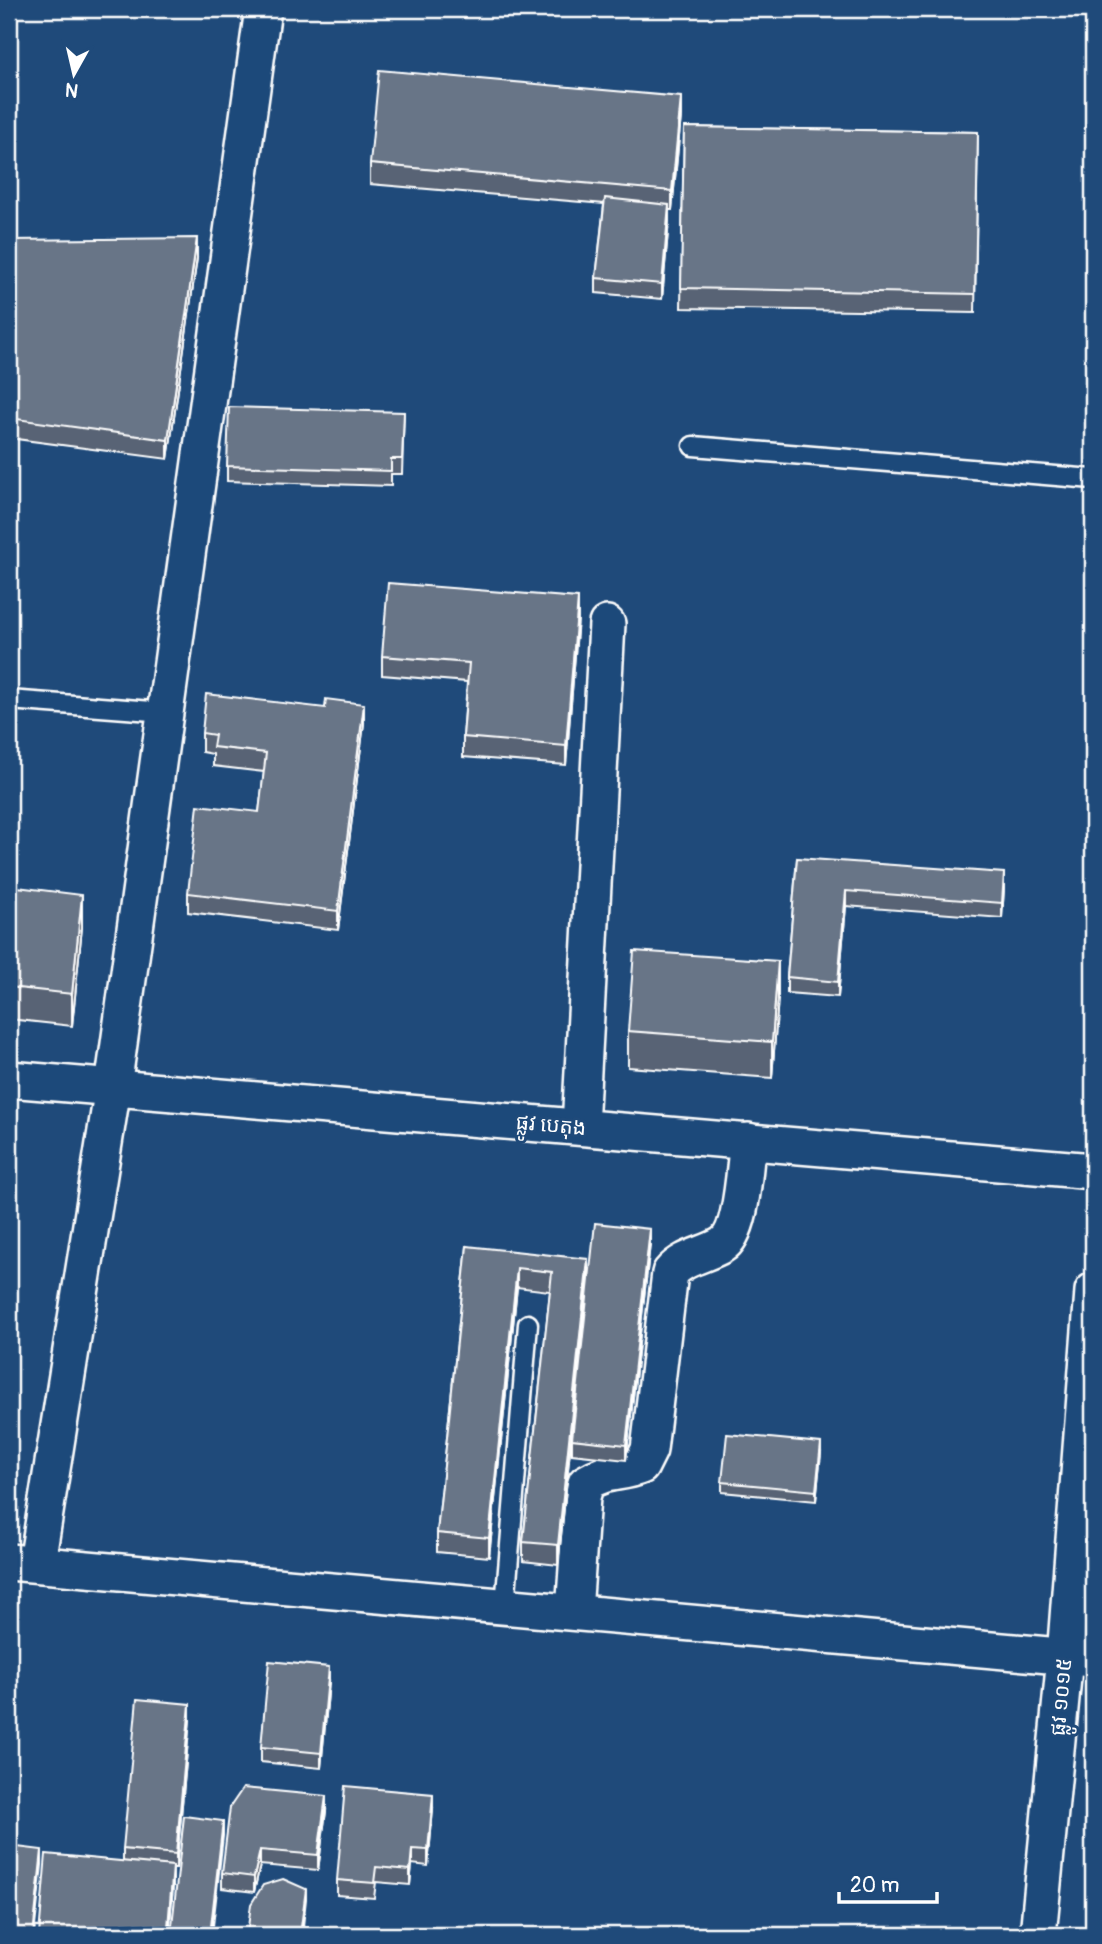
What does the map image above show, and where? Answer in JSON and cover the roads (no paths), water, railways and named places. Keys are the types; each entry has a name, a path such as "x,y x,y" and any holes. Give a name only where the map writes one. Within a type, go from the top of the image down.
{"street":[{"path":"263,9 113,1087 23,1563 1079,1658"},
{"path":"580,1127 607,624"},
{"name":"ផ្លូវ បេតុង","path":"9,1079 1093,1171"},
{"path":"574,1612 582,1497 586,1483 604,1472 628,1471 641,1466 649,1450 670,1273 678,1264 725,1243 731,1235 737,1222 748,1141"},
{"name":"ផ្លូវ ១០១៥","path":"1038,1935 1079,1658 1093,1291"}],"lane":[{"path":"692,446 1093,480"},
{"path":"9,700 165,712"},
{"path":"505,1606 528,1324"}]}
